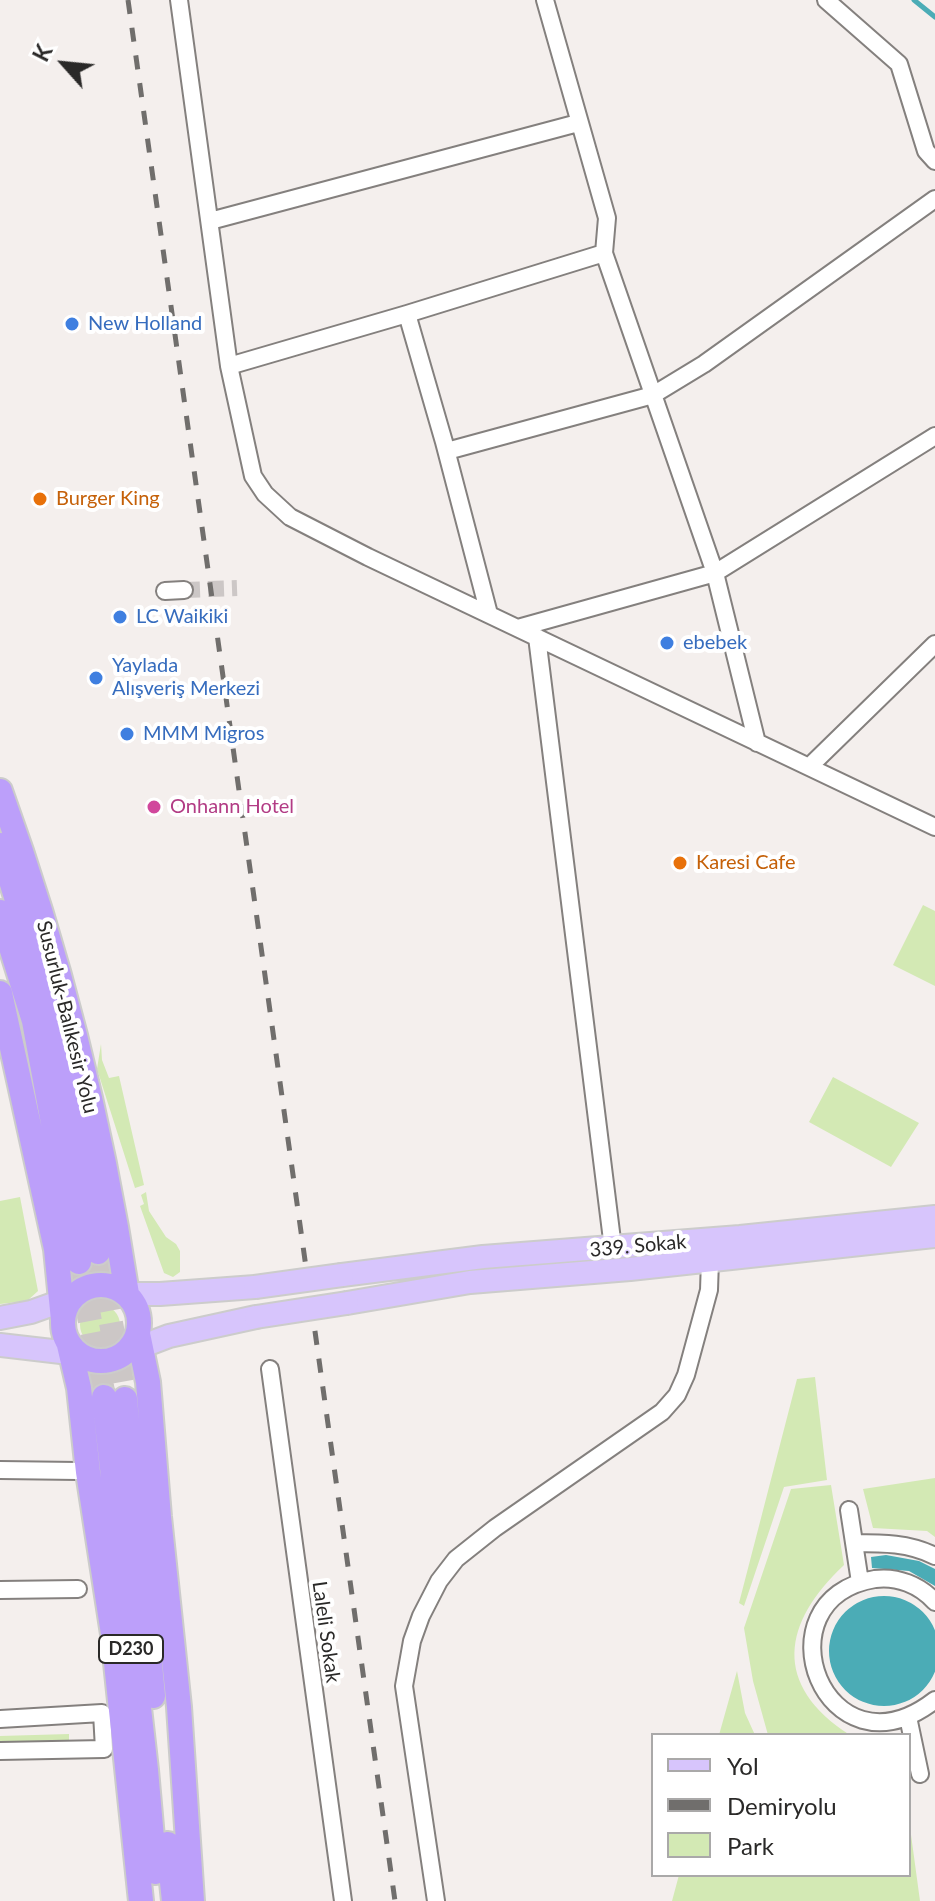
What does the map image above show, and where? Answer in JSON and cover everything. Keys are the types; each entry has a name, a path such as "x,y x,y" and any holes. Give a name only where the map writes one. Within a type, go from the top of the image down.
{"highway":[{"name":"Susurluk-Balıkesir Yolu","path":"0,791 77,1041 127,1294"},
{"name":"Susurluk-Balıkesir Yolu","path":"0,845 50,1007 89,1257 34,1021 0,912"},
{"path":"0,993 56,1249 79,1388 88,1472 113,1634 141,1901"},
{"path":"66,1306 82,1289 106,1284 127,1294 138,1312 135,1344 148,1382 179,1707 192,1901"},
{"path":"73,1351 90,1360 103,1361 116,1358 135,1344"},
{"name":"D230","path":"157,1901 114,1398 174,1901"}],"main road":[{"name":"339. Sokak","path":"127,1294 255,1287 483,1257 613,1248 935,1217"},
{"name":"339. Sokak","path":"135,1344 256,1317 470,1282 935,1236"},
{"path":"0,1318 66,1306"},
{"path":"0,1345 73,1351"}],"street":[{"path":"179,0 229,366 253,476 265,494 290,517 935,827"},
{"path":"545,0 607,218 604,253 715,573 757,743"},
{"path":"826,0 899,64 926,151 935,161"},
{"path":"210,221 578,123"},
{"path":"447,451 653,395 704,364 935,199"},
{"path":"229,366 604,253"},
{"path":"407,314 447,451 489,614"},
{"path":"518,628 715,573 935,436"},
{"path":"165,591 184,590"},
{"path":"537,637 613,1248"},
{"path":"810,766 935,644"},
{"path":"436,1901 404,1686 412,1641 421,1616 439,1581 456,1559 495,1528 662,1412 677,1395 686,1375 709,1290 710,1260"},
{"name":"Laleli Sokak","path":"270,1369 343,1901"},
{"path":"0,1470 78,1471"},
{"path":"849,1510 860,1582"},
{"path":"854,1543 893,1543 917,1547 935,1556"},
{"path":"935,1602 927,1593 906,1582 883,1578 860,1582 839,1593 823,1610 813,1632 811,1655 816,1678 829,1698 847,1713 870,1721 894,1722 917,1714 935,1700"},
{"path":"0,1590 78,1589"},
{"path":"0,1719 102,1713 104,1749 0,1751"},
{"path":"908,1717 920,1774"}],"green space":[{"path":"923,905 935,911 935,986 893,965"},
{"path":"101,1044 102,1060 109,1078 119,1076 144,1185 135,1188 97,1069"},
{"path":"833,1077 919,1123 891,1167 809,1122"},
{"path":"146,1192 149,1211 166,1237 180,1251 180,1272 173,1277 164,1273 140,1206 144,1204 141,1195"},
{"path":"20,1197 38,1291 27,1301 0,1304 0,1201"},
{"path":"100,1305 114,1311 120,1325 114,1339 100,1345 86,1339 80,1325 86,1311"},
{"path":"815,1377 827,1480 784,1487 744,1606 739,1603 797,1379"},
{"path":"935,1478 935,1537 927,1531 873,1528 863,1489"},
{"path":"831,1485 844,1565 808,1609 798,1631 794,1653 797,1675 807,1696 825,1716 847,1733 767,1733 753,1681 744,1628 791,1489"},
{"path":"737,1671 745,1713 754,1733 720,1733"},
{"path":"69,1734 69,1741 0,1743 0,1736"},
{"path":"911,1835 920,1901 672,1901 678,1877 911,1877"}],"water":[{"path":"886,1555 919,1561 935,1569 935,1586 909,1571 872,1568 871,1557"},
{"path":"884,1596 905,1600 923,1612 935,1630 935,1672 923,1690 905,1702 884,1706 863,1702 845,1690 833,1672 829,1651 833,1630 845,1612 863,1600"}],"waterway":[{"path":"914,0 935,17"}],"tunnel":[{"path":"184,590 237,588"},
{"path":"98,1252 125,1399"},
{"path":"79,1262 104,1397"}],"railway":[{"path":"128,0 395,1901"}],"place":[{"name":"New Holland","path":"72,324"},
{"name":"Burger King","path":"40,499"},
{"name":"LC Waikiki","path":"120,617"},
{"name":"ebebek","path":"667,643"},
{"name":"Yaylada Alışveriş Merkezi","path":"96,678"},
{"name":"MMM Migros","path":"127,734"},
{"name":"Onhann Hotel","path":"154,807"},
{"name":"Karesi Cafe","path":"680,863"}]}
